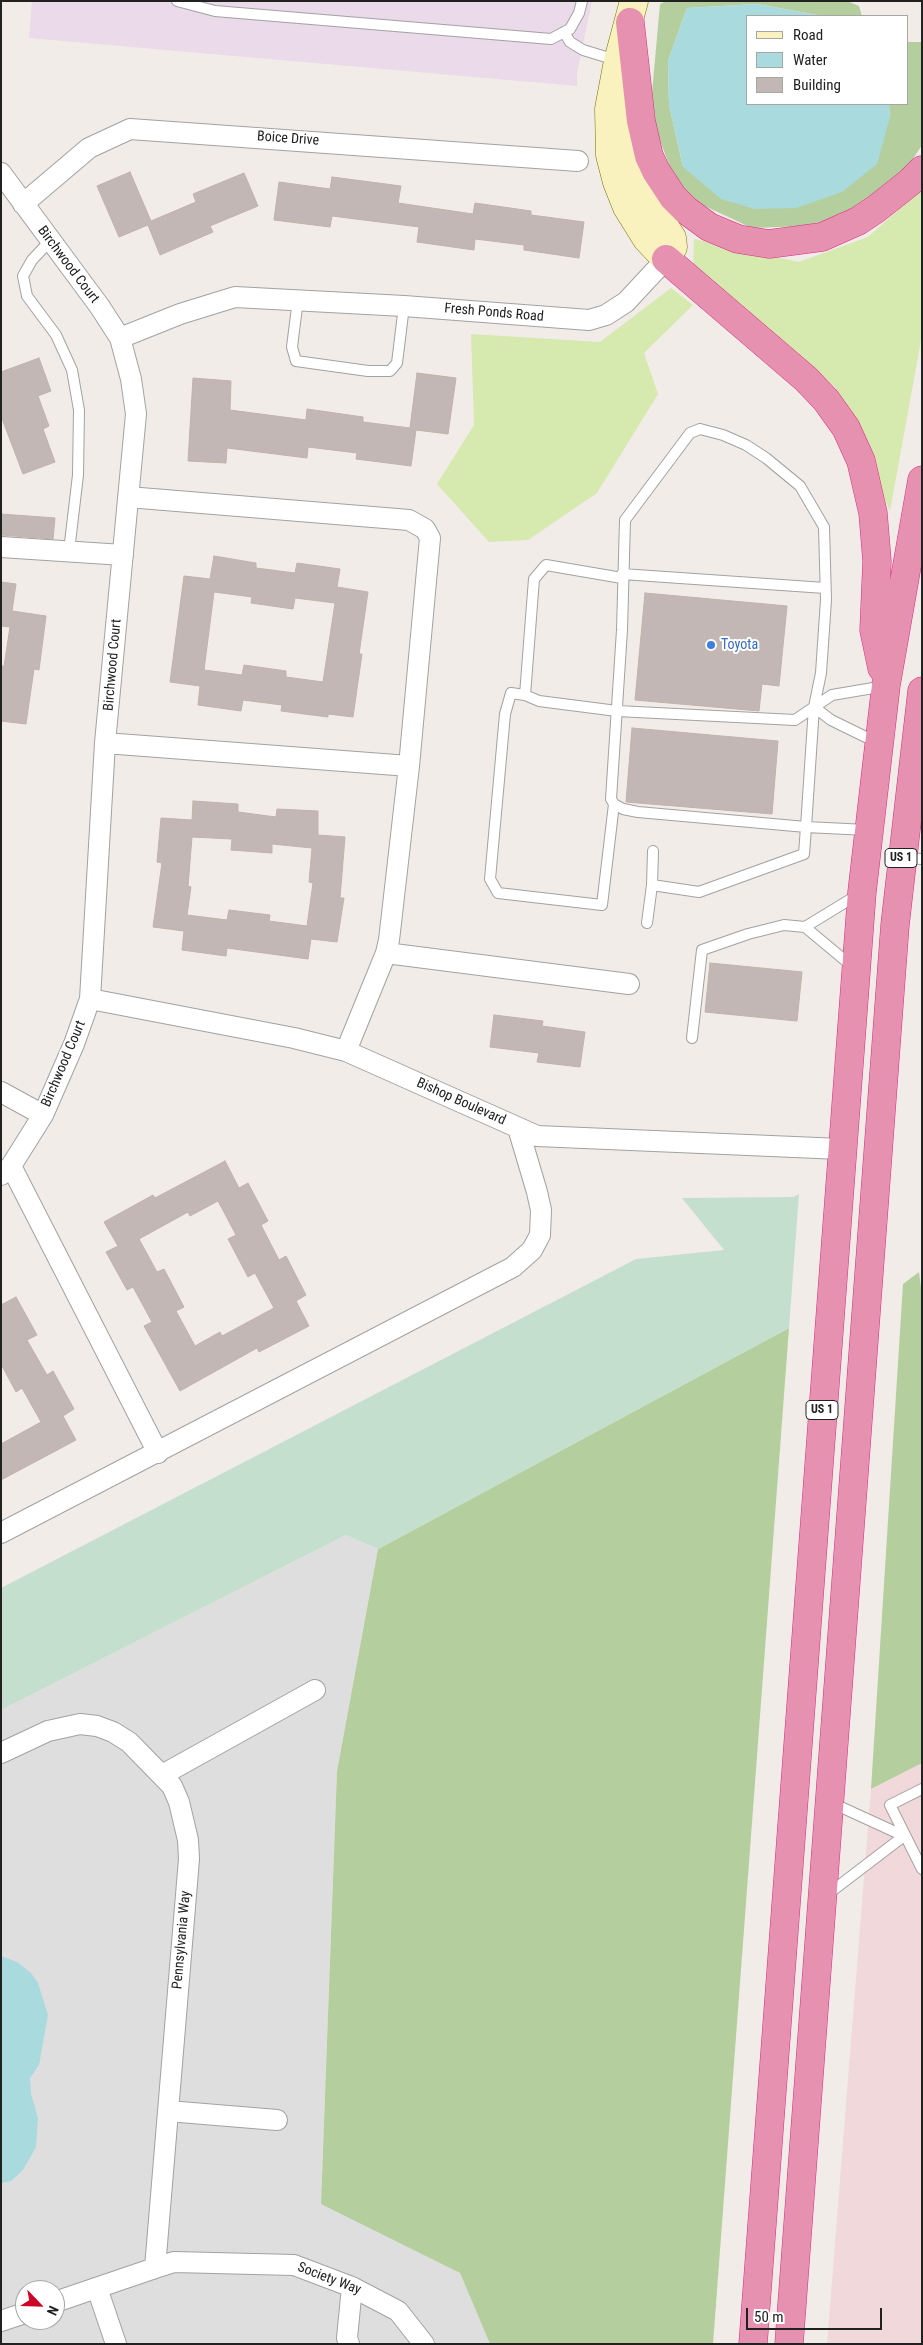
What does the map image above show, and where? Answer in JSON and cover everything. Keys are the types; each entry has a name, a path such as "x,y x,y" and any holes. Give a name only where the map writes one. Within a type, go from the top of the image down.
{"highway":[{"path":"632,11 641,121 649,156 656,171 674,197 686,210 710,227 738,239 769,244 822,237 858,221 876,209 922,170"},
{"path":"666,259 806,379 826,400 846,428 861,461 873,513 877,561 874,630 886,686"},
{"name":"US 1","path":"753,2344 855,969 878,743 886,686 922,480"},
{"name":"US 1","path":"789,2344 830,1802 911,859 922,691"}],"main road":[{"path":"632,11 622,114 625,140 633,175 649,206 672,238 673,247 666,259 647,239 633,217 621,194 610,155 608,124 618,61 632,11"}],"street":[{"name":"Boice Drive","path":"23,204 88,148 130,129 578,161"},
{"name":"Birchwood Court","path":"1,173 100,307 120,338 131,379 136,414 106,743 90,999 74,1044 43,1115 6,1171"},
{"name":"Fresh Ponds Road","path":"298,299 589,320 606,315 626,302 666,259"},
{"path":"120,338 180,314 235,297 298,299"},
{"path":"128,497 409,520 425,529 430,538 409,766 386,953 346,1051"},
{"path":"1,547 123,555"},
{"path":"106,743 409,766"},
{"path":"386,953 629,984"},
{"name":"Bishop Boulevard","path":"90,999 294,1038 346,1051 536,1136 841,1149"},
{"path":"1,1092 43,1115"},
{"path":"1,1533 513,1267 532,1250 540,1235 541,1210 518,1128"},
{"path":"6,1171 158,1453"},
{"path":"162,1775 315,1690"},
{"name":"Pennsylvania Way","path":"1,1753 48,1731 80,1724 97,1726 113,1732 129,1742 172,1786 179,1802 188,1840 189,1859 155,2268"},
{"path":"168,2111 277,2120"},
{"name":"Society Way","path":"155,2268 174,2262 294,2265 352,2286 398,2311 424,2344"},
{"path":"65,2299 155,2268"},
{"path":"349,2344 352,2286"},
{"path":"97,2288 116,2344"},
{"path":"1,2321 15,2316"}],"lane":[{"path":"177,1 216,11 551,38 570,29 579,13 582,1"},
{"path":"564,32 570,42 583,50 618,61"},
{"path":"50,241 32,260 24,276 27,296 56,335 72,370 79,410 78,475 69,551"},
{"path":"298,299 292,347 296,361 368,371 390,371 397,363 404,306"},
{"path":"652,885 699,892 804,854 806,827 814,707 821,673 826,600 824,527 800,486 746,445 723,435 700,430 690,433 625,520 617,712 611,800 623,809 638,812 806,827 868,830"},
{"path":"525,694 534,579 546,565 622,576 825,588"},
{"path":"614,804 602,905 498,894 490,879 505,714 511,693 525,694 539,701 617,712 795,720 832,695 886,686"},
{"path":"814,707 831,720 878,743"},
{"path":"646,923 652,885 653,851"},
{"path":"805,927 862,892"},
{"path":"692,1038 702,950 748,934 784,925 805,927 855,969"},
{"path":"922,1789 890,1805 922,1869"},
{"path":"830,1802 904,1836"},
{"path":"823,1898 904,1836"}],"shaded area":[{"path":"32,1 592,1 577,73 577,86 29,38"},
{"path":"346,1535 378,1549 337,1771 321,2203 460,2273 490,2344 1,2344 1,1710"},
{"path":"922,1763 922,2344 827,2344 871,1789"}],"green space":[{"path":"666,1 847,1 859,6 862,15 818,15 757,4 687,8 668,61 669,105 683,167 890,117 889,105 908,105 908,42 922,42 922,145 896,185 832,225 752,228 681,195 650,115 660,4"},
{"path":"922,189 922,335 890,511 835,387 693,267 694,239 799,262 868,237"},
{"path":"671,288 693,305 644,353 658,394 597,493 528,540 489,542 437,484 474,425 471,334 600,342"},
{"path":"799,1194 789,1328 378,1549 346,1535 1,1710 1,1588 636,1259 724,1250 682,1198 793,1197"},
{"path":"919,1272 922,1296 922,1763 871,1789 903,1284"},
{"path":"789,1328 713,2344 490,2344 460,2273 321,2204 337,1771 378,1549"}],"water":[{"path":"757,4 818,15 746,15 746,105 889,105 890,117 877,164 842,192 796,208 755,209 721,199 683,167 669,105 668,61 687,8"},
{"path":"1,1956 17,1962 31,1973 38,1983 48,2015 39,2065 30,2078 31,2094 38,2118 36,2147 23,2170 11,2181 1,2183"}],"building":[{"path":"130,172 151,221 196,202 193,194 244,173 258,206 210,226 213,232 160,255 148,225 119,237 97,186"},
{"path":"332,177 401,186 398,203 473,214 475,203 531,211 531,215 584,222 579,258 524,250 524,245 475,239 474,250 417,242 419,227 332,216 330,227 274,220 279,182 330,189"},
{"path":"39,358 51,391 38,396 49,426 43,429 55,462 23,474 1,416 1,372"},
{"path":"417,373 456,378 448,434 416,430 411,466 356,459 357,453 308,447 307,458 227,448 226,463 188,461 193,378 231,381 230,410 306,420 307,409 363,417 363,422 410,428"},
{"path":"1,514 55,518 53,539 1,535"},
{"path":"214,556 256,563 256,568 295,573 297,563 340,569 337,587 368,592 359,654 362,654 353,717 328,714 328,717 281,711 282,705 243,700 241,711 198,705 200,686 170,682 184,576 210,579","holes":["214,592 252,597 251,603 293,609 295,598 335,603 323,682 286,677 286,671 244,665 242,675 204,670"]},
{"path":"1,582 16,584 12,611 46,616 39,670 34,669 26,724 1,721 1,666 4,666 10,627 1,626"},
{"name":"Toyota","path":"645,593 787,606 779,686 762,684 759,711 635,700"},
{"path":"632,728 778,741 772,814 626,802"},
{"path":"193,801 238,804 238,812 276,817 277,809 318,811 318,835 345,837 340,898 344,898 337,942 311,939 308,959 227,948 226,956 182,950 184,931 153,927 162,863 157,862 161,818 192,820","holes":["192,837 232,839 231,850 272,853 272,844 312,848 309,882 313,883 307,926 269,921 270,915 229,910 227,920 187,915 191,887 188,886"]},
{"path":"710,963 802,972 797,1021 705,1012"},
{"path":"494,1015 543,1021 542,1026 585,1032 580,1067 537,1062 539,1053 490,1047"},
{"path":"225,1161 239,1188 248,1183 268,1221 261,1225 279,1260 286,1256 306,1295 296,1301 309,1326 259,1352 257,1348 180,1391 144,1326 152,1322 133,1287 127,1290 106,1252 118,1246 104,1222 153,1195 155,1198","holes":["218,1201 236,1235 228,1239 248,1277 255,1273 274,1308 222,1336 220,1332 195,1346 176,1311 184,1307 164,1269 157,1272 139,1239 188,1212 190,1216"]},
{"path":"16,1297 37,1335 27,1340 47,1375 53,1371 74,1409 63,1416 76,1440 1,1480 1,1444 41,1422 22,1388 16,1392 1,1364 1,1305"}],"place":[{"name":"Toyota","path":"711,645"}]}
